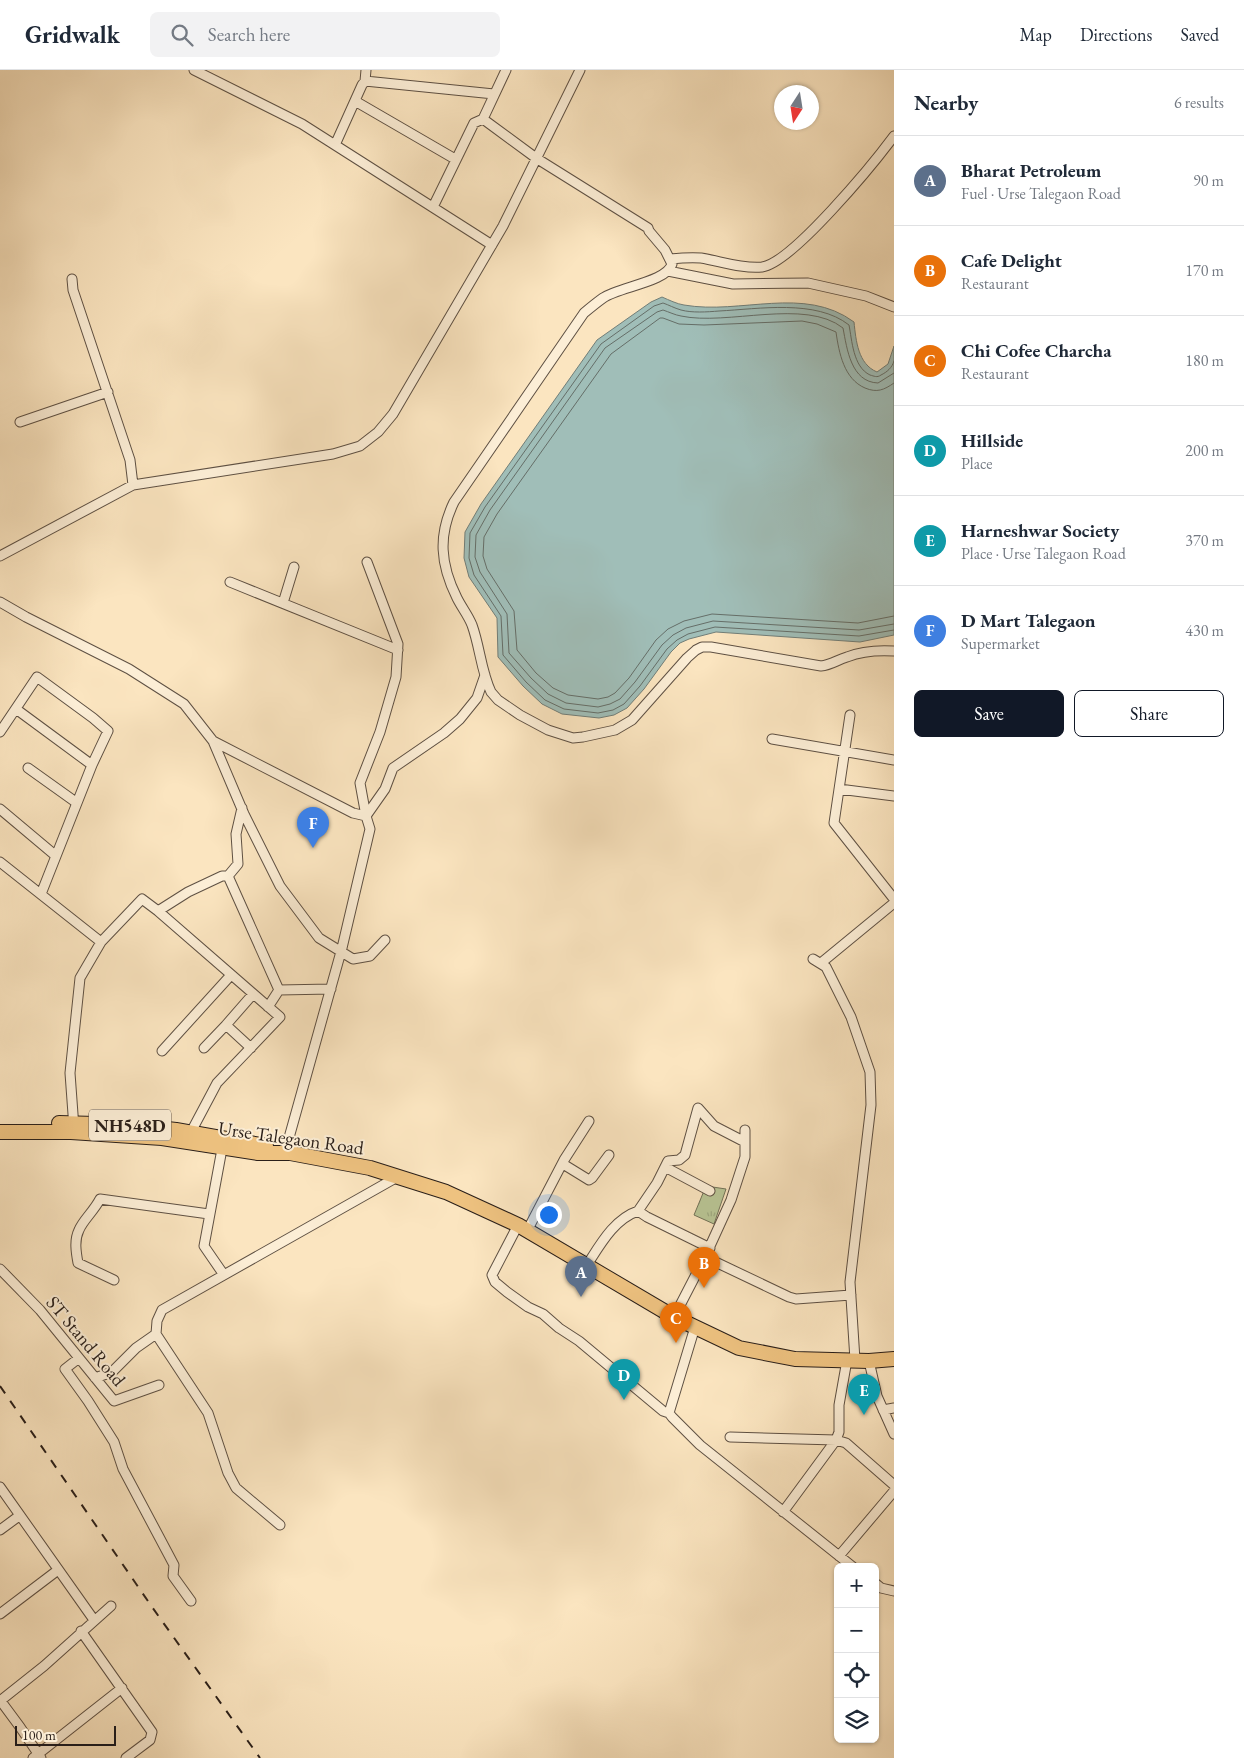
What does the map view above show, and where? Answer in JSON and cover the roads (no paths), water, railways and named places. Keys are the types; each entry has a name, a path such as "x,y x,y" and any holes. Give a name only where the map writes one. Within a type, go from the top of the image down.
{"highway":[{"name":"NH548D","path":"0,1124 74,1128 132,1125 191,1132 259,1144 288,1153"},
{"name":"Urse Talegaon Road","path":"0,1132 74,1128 185,1141 222,1149 258,1153 288,1153 370,1168 446,1192 523,1228 674,1316 739,1348 795,1359 894,1359"}],"street":[{"path":"194,70 302,124 492,245"},
{"path":"335,145 365,81 366,70"},
{"path":"433,207 474,122 483,119 506,70"},
{"path":"0,556 134,485 333,454 360,446 378,432 393,414 492,245 580,70"},
{"path":"365,81 494,94"},
{"path":"355,101 455,160"},
{"path":"483,119 536,158 648,228 672,264 668,272 603,298 584,313 454,502 447,516 442,543 445,565 457,598 473,627 491,692 498,700 520,715 561,735 578,738 615,730 632,720 688,658 702,647 724,648 820,666 830,665 847,656 867,651 894,651"},
{"path":"670,259 698,258 740,266 762,267 777,261 810,232 872,164 894,136"},
{"path":"668,272 733,284 808,283 848,291 894,307"},
{"path":"72,278 74,290 130,460 134,485"},
{"path":"20,422 108,392"},
{"path":"288,1153 341,952 370,829 360,784 380,732 396,676 398,644 367,562"},
{"path":"282,602 294,567"},
{"path":"230,582 398,650"},
{"path":"0,602 129,669 184,704 213,741 242,808 280,886 319,938 353,959 370,956 385,940"},
{"path":"366,816 385,789 393,768 444,733 460,718 477,698 485,675"},
{"path":"0,732 37,677 108,731 92,765 41,894"},
{"path":"16,709 92,765"},
{"path":"783,1512 836,1440 839,1432 839,1405 851,1360 850,1282 871,1105 870,1072 850,1017 826,967 817,961 894,901 834,823 850,715"},
{"path":"772,739 894,760"},
{"path":"213,741 353,813 366,816"},
{"path":"28,768 77,803"},
{"path":"839,789 894,796"},
{"path":"228,876 238,864 236,834 242,808"},
{"path":"0,810 56,856"},
{"path":"0,862 101,942"},
{"path":"158,911 188,892 222,876 228,876"},
{"path":"228,876 279,990"},
{"path":"74,1128 70,1073 80,978 101,942 142,899 280,1017 217,1083 191,1132"},
{"path":"162,1052 231,975"},
{"path":"279,990 331,989"},
{"path":"268,1007 279,990"},
{"path":"204,1048 253,994"},
{"path":"226,1025 250,1048"},
{"path":"587,1265 603,1241 620,1222 630,1214 638,1211 668,1161 679,1160 685,1155 698,1108 714,1126 745,1142"},
{"path":"589,1121 492,1275 495,1282 528,1307 543,1314 559,1328 579,1341 663,1411 669,1412"},
{"path":"674,1316 710,1248 731,1200 745,1157 745,1130"},
{"path":"222,1149 204,1246 224,1275"},
{"path":"563,1164 589,1180 609,1155"},
{"path":"665,1167 710,1192"},
{"path":"280,1525 236,1488 228,1473 208,1413 156,1334 157,1321 162,1310 399,1176"},
{"path":"114,1280 78,1263 76,1246 78,1231 94,1211 100,1199 210,1214"},
{"path":"638,1211 710,1248"},
{"path":"705,1257 796,1299 850,1295"},
{"name":"ST Stand Road","path":"0,1269 40,1310 114,1401 159,1385"},
{"path":"695,1327 669,1412 672,1417 700,1445 848,1563"},
{"path":"95,1378 112,1372 136,1348 156,1334"},
{"path":"79,1358 65,1370 88,1401 114,1442 124,1469 174,1565 173,1576 190,1601"},
{"path":"869,1360 877,1396 894,1434"},
{"path":"883,1410 894,1408"},
{"path":"730,1437 836,1440 846,1443 894,1485"},
{"path":"0,1487 94,1620"},
{"path":"839,1556 894,1491"},
{"path":"0,1530 20,1516"},
{"path":"0,1614 58,1570"},
{"path":"879,1586 894,1591"},
{"path":"111,1606 44,1666 0,1700 38,1757 122,1688"},
{"path":"81,1632 150,1728 153,1735 150,1740 126,1758"}],"water":[{"path":"662,297 681,304 706,307 793,303 814,305 835,311 854,322 857,344 862,358 877,372 888,364 894,346 894,635 860,642 716,632 680,643 627,708 614,715 599,718 562,714 542,704 523,686 498,657 497,618 469,577 464,558 465,532 481,504 597,340 651,302"}],"railway":[{"path":"0,1386 152,1607 260,1758"}],"place":[{"name":"D Mart Talegaon","path":"313,848"},
{"name":"Cafe Delight","path":"704,1288"},
{"name":"Bharat Petroleum","path":"581,1297"},
{"name":"Chi Cofee Charcha","path":"676,1343"},
{"name":"Hillside","path":"624,1400"},
{"name":"Harneshwar Society","path":"864,1415"}]}
